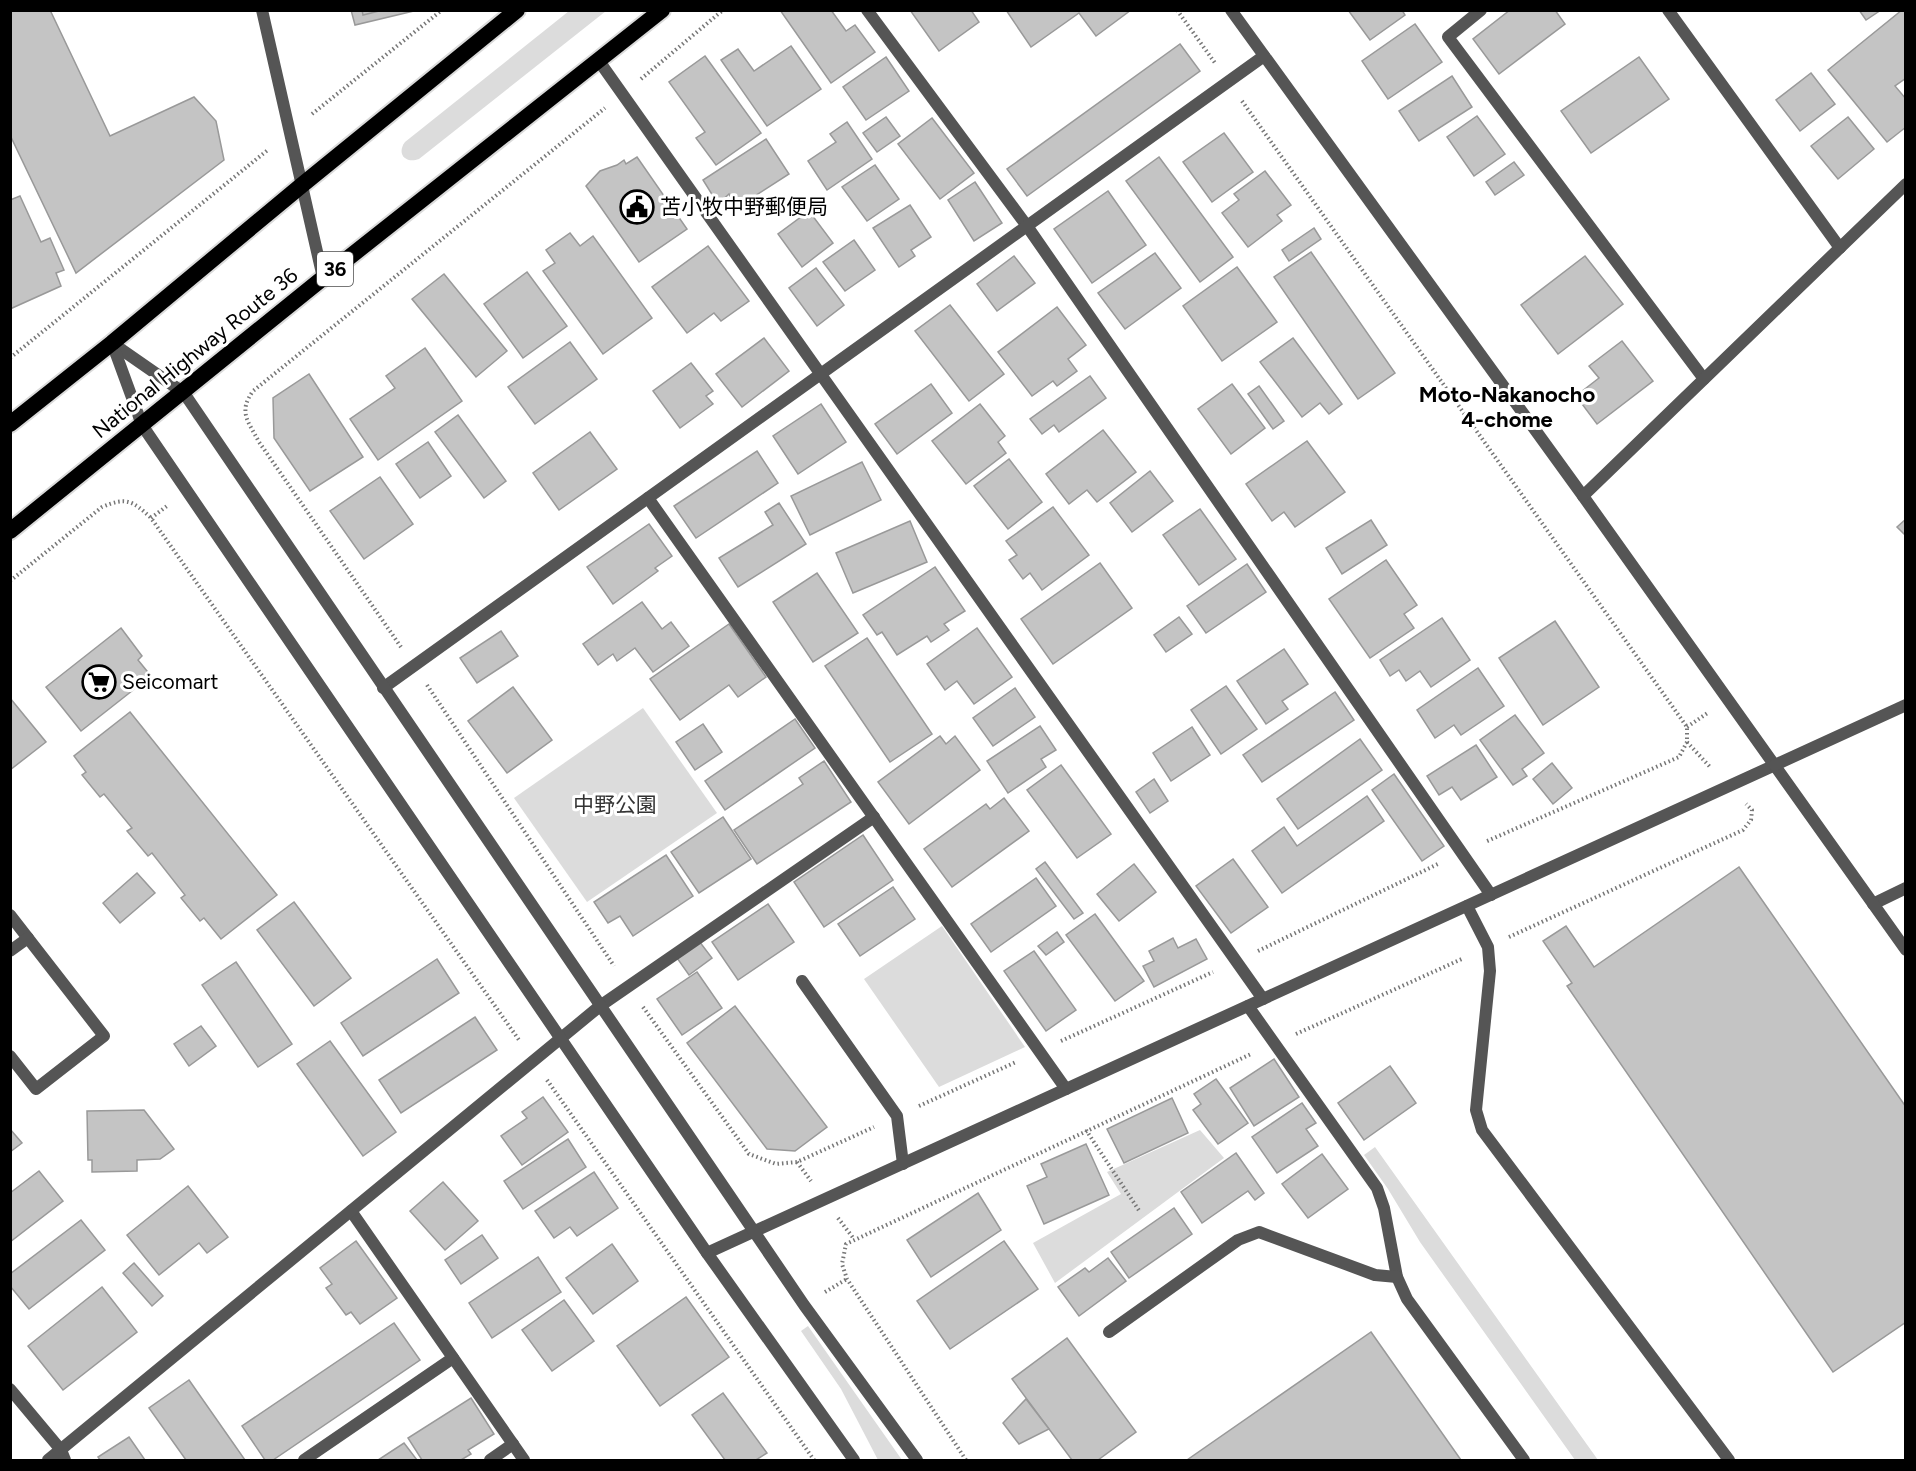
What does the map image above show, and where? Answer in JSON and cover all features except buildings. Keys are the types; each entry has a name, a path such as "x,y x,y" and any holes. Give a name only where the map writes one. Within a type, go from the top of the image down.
{"highway":[{"path":"10,424 517,10"},
{"name":"National Highway Route 36","path":"10,531 184,393 323,278 662,10"}],"street":[{"path":"262,10 323,278"},
{"path":"867,10 1027,226 1491,895"},
{"path":"1231,10 1583,496 1905,950"},
{"path":"1481,10 1448,37 1704,379"},
{"path":"1668,10 1840,248"},
{"path":"383,688 1264,56"},
{"path":"599,61 1263,999"},
{"path":"1583,496 1905,184"},
{"path":"112,343 184,393 804,1305 917,1461"},
{"path":"112,343 142,425 707,1254 854,1461"},
{"path":"648,498 1066,1089"},
{"path":"707,1254 1905,705"},
{"path":"48,1461 63,1455 351,1211 600,1006 874,817"},
{"path":"1873,904 1905,888"},
{"path":"1467,906 1488,947 1490,971 1476,1110 1482,1130 1729,1461"},
{"path":"10,915 104,1036 36,1089 10,1056"},
{"path":"10,951 28,938"},
{"path":"802,981 897,1116 903,1164"},
{"path":"1248,1006 1377,1188 1384,1208 1396,1276 1407,1299 1524,1461"},
{"path":"351,1211 524,1461"},
{"path":"1109,1332 1238,1240 1259,1232 1375,1275 1396,1276"},
{"path":"304,1461 453,1358"},
{"path":"10,1389 63,1455"},
{"path":"490,1461 513,1444"}],"path":[{"path":"10,358 442,10"},
{"path":"1177,10 1687,727"},
{"path":"10,581 102,507 118,500 135,503 150,518 814,1461"},
{"path":"966,1461 847,1279 842,1264 846,1244 1086,1130 1743,830 1751,820 1752,810 1688,742"},
{"path":"1086,1130 1140,1212"}],"green space":[{"path":"569,11 606,11 419,159 410,160 404,157 402,146 405,142"},
{"name":"中野公園","path":"643,708 717,813 587,902 514,798"},
{"path":"942,926 1025,1047 939,1087 864,979"},
{"path":"1200,1130 1224,1158 1055,1283 1033,1243 1121,1194 1107,1172"},
{"path":"1375,1147 1598,1460 1575,1460 1420,1242 1364,1155"},
{"path":"808,1326 902,1460 878,1460 841,1389 801,1331"}],"place":[{"name":"苫小牧中野郵便局","path":"637,207"},
{"name":"Seicomart","path":"99,682"}],"district":[{"name":"Moto-Nakanocho 4-chome","path":"1507,407"}]}
